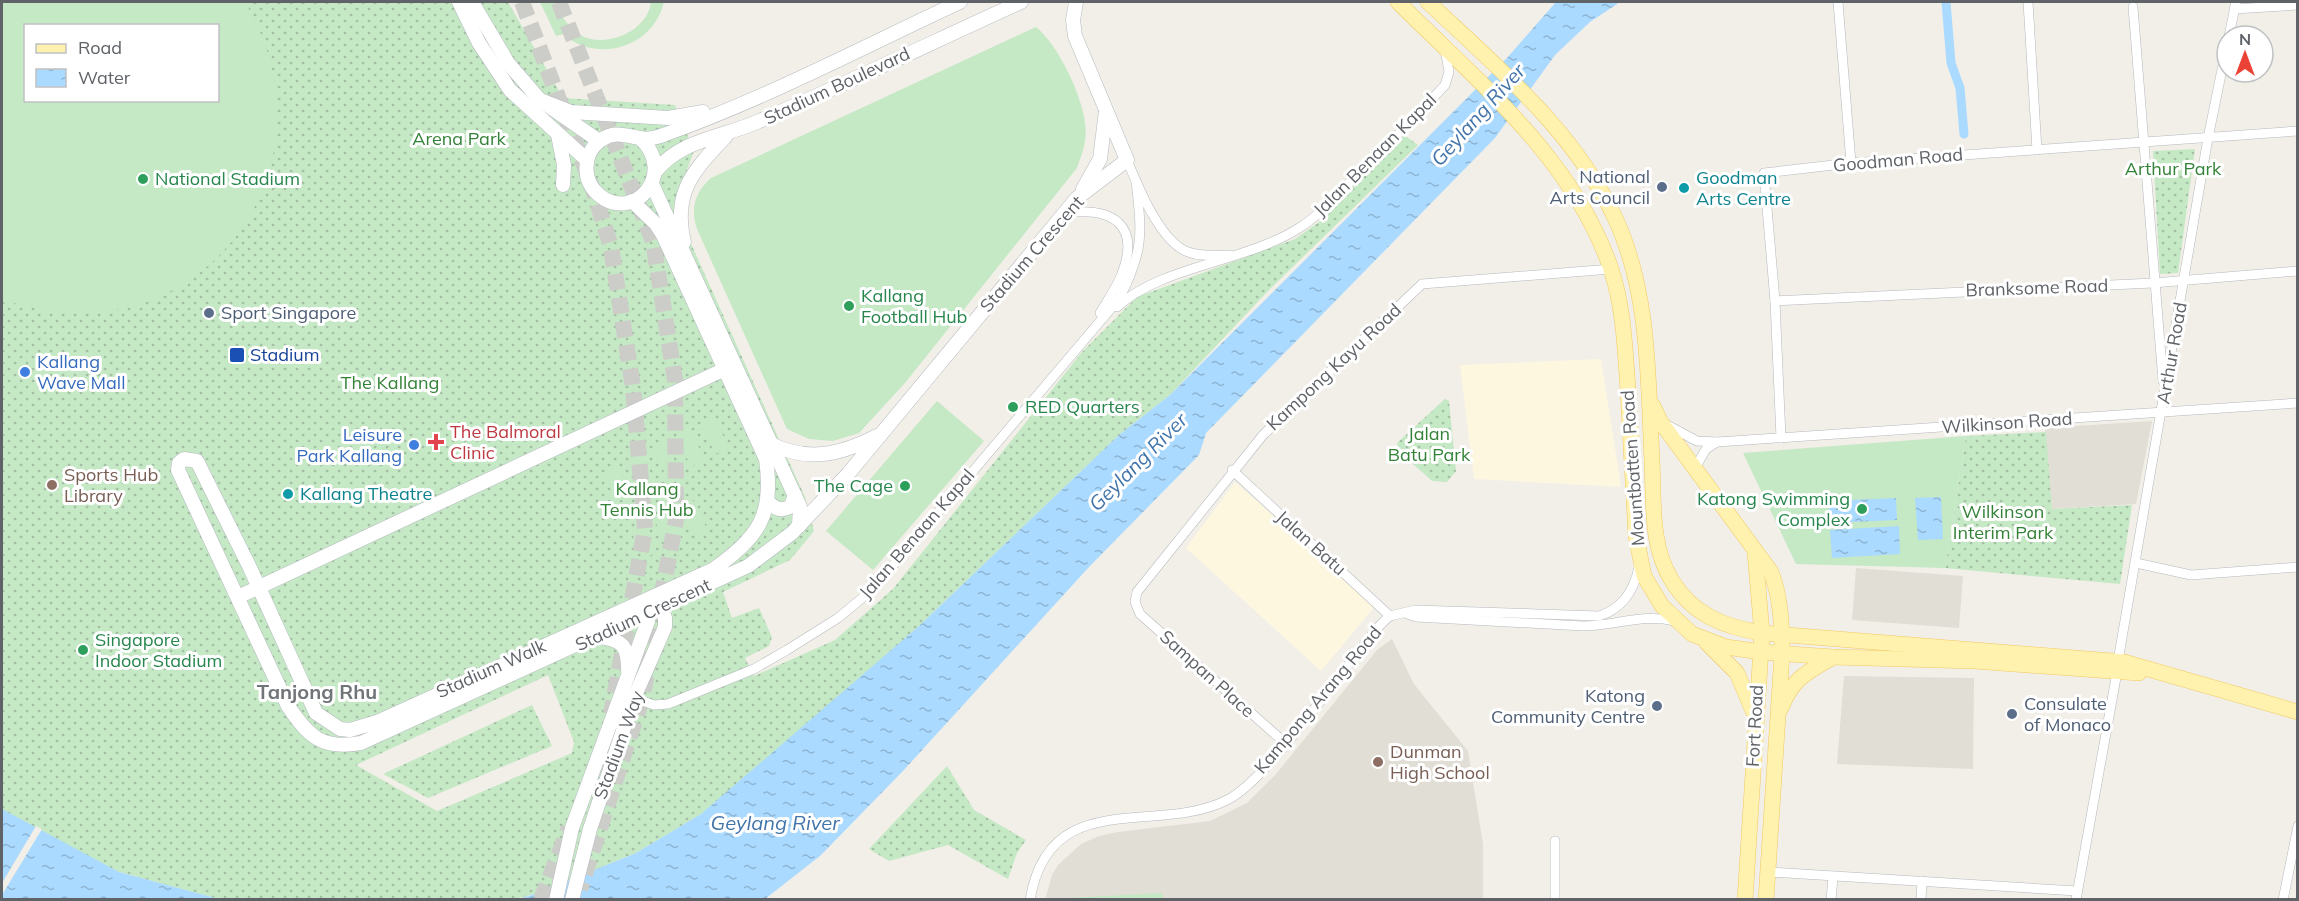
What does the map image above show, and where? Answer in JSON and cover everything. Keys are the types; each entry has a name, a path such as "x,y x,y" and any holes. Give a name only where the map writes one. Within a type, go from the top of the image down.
{"main road":[{"name":"Mountbatten Road","path":"1398,2 1522,126 1548,156 1579,201 1611,269 1619,302 1625,344 1636,536 1640,560 1653,594 1676,622 1701,639 1725,647 1761,652 1833,657 2117,666"},
{"name":"Mountbatten Road","path":"1428,2 1493,63 1568,140 1600,188 1617,222 1632,265 1640,302 1649,398 1656,536 1666,571 1687,601 1704,615 1727,627 1762,633 2157,671 2298,712"},
{"name":"Fort Road","path":"1649,398 1660,421 1774,579 1781,611 1782,654 1766,900"},
{"name":"Fort Road","path":"1745,900 1762,633 1755,552"},
{"path":"1701,639 1737,673 1755,717"},
{"path":"1778,715 1787,693 1801,675 1833,657"}],"street":[{"path":"459,2 480,43 510,90 587,160"},
{"path":"472,2 508,63 540,100 599,141 587,160 589,181 598,194 614,202 632,201"},
{"name":"Stadium Boulevard","path":"599,141 623,133 639,138 664,136 748,101 960,2"},
{"name":"Stadium Boulevard","path":"632,201 644,194 673,153 728,134 1021,2"},
{"path":"1076,2 1073,20 1075,36 1107,106 1100,159 1077,198"},
{"path":"1838,2 1851,163"},
{"path":"2028,2 2037,150"},
{"path":"2231,24 2235,5 2298,5"},
{"path":"2133,7 2153,283 2164,393"},
{"name":"Jalan Benaan Kapal","path":"1092,328 1130,295 1156,282 1238,254 1299,228 1333,201 1445,85 1449,72 1445,49"},
{"name":"Arthur Road","path":"2077,895 2219,84"},
{"path":"540,100 572,112 668,118 748,101"},
{"name":"Jalan Benaan Kapal","path":"1107,106 1136,181 1163,230 1178,248 1201,255 1238,254"},
{"name":"Goodman Road","path":"1781,438 1776,301 1764,173 1851,163 2298,131"},
{"path":"691,270 680,225 683,191 704,160 728,134"},
{"path":"558,135 564,165 563,185"},
{"path":"639,138 652,153 654,177 691,270 795,495 801,515 799,526"},
{"name":"Stadium Crescent","path":"184,459 178,470 288,706 300,724 321,742 345,746 361,743 655,610 748,566 770,552 799,526 884,432 1077,198 1127,160"},
{"name":"Jalan Benaan Kapal","path":"634,698 654,705 668,704 754,669 838,618 873,589 1092,328 1119,299 1138,259 1141,228 1136,181"},
{"name":"Stadium Walk","path":"184,459 197,461 250,568 316,713 328,724 350,730 376,722 714,568 748,543 759,525 768,502 770,482 766,459 663,235 656,224 632,201"},
{"path":"1065,213 1100,212 1113,218 1127,236 1128,248 1121,276 1092,328"},
{"name":"Kampong Kayu Road","path":"1135,602 1137,592 1232,470 1263,435 1422,284 1611,269"},
{"name":"Branksome Road","path":"1776,301 2153,283 2298,271"},
{"path":"238,597 725,369"},
{"name":"Wilkinson Road","path":"1660,421 1697,441 1717,442 2298,403"},
{"path":"757,436 772,444 814,455 850,450 884,432"},
{"path":"1695,468 1703,453 1717,442"},
{"name":"Jalan Batu","path":"1232,470 1390,616"},
{"path":"768,502 774,507 786,509 791,506 795,495"},
{"name":"Kampong Arang Road","path":"1030,900 1040,865 1052,847 1093,823 1119,817 1186,811 1227,800 1262,770 1390,616 1415,610 1599,616 1617,608 1631,591 1640,560"},
{"path":"2136,563 2191,575 2298,567"},
{"name":"Stadium Way","path":"572,900 582,859 634,698 665,627 649,596"},
{"name":"Sampan Place","path":"1135,602 1140,614 1285,743"},
{"name":"Stadium Way","path":"556,900 572,828 628,672 655,610"},
{"name":"Kampong Arang Road","path":"1406,613 1416,617 1572,626 1601,626 1654,616 1676,622"},
{"path":"597,637 614,639 624,646 628,656 628,672"},
{"path":"2283,900 2298,826"},
{"path":"1555,841 1555,900"},
{"path":"1769,872 1922,881 2077,895"},
{"path":"1832,900 1833,877"},
{"path":"1921,900 1922,881"}],"shaded area":[{"path":"1601,359 1621,487 1474,479 1460,365"},
{"path":"2152,421 2136,504 2052,509 2045,428"},
{"path":"1235,482 1375,606 1321,671 1186,548"},
{"path":"1856,568 1963,576 1959,628 1852,620"},
{"name":"Dunman High School","path":"1392,639 1414,684 1468,751 1483,844 1483,899 1045,900 1052,875 1058,865 1081,844 1099,836 1118,832 1210,821 1247,803 1276,774 1377,650"},
{"path":"1844,676 1974,678 1973,769 1837,764"}],"green space":[{"name":"The Kallang","path":"2,2 508,2 563,98 675,105 694,151 682,183 688,237 805,497 814,531 790,560 723,592 732,618 759,608 772,637 769,646 745,658 754,676 835,640 893,589 1082,352 1137,297 1295,239 1319,222 1404,135 1418,145 1268,291 1170,395 1119,435 919,626 766,761 701,814 636,853 535,894 515,899 219,899 119,872 19,821 2,809","holes":["548,675 574,742 572,753 437,811 356,765"]},
{"name":"National Stadium","path":"2,2 245,2 272,67 276,131 263,190 232,241 188,281 134,306 71,313 2,299"},
{"path":"540,2 554,2 566,22 584,37 605,40 626,34 635,28 643,21 651,2 664,2 658,18 648,31 636,40 607,49 592,48 577,43 563,34 556,36"},
{"name":"Kallang Football Hub","path":"1036,27 1054,48 1063,63 1083,112 1086,127 1085,140 1077,168 905,383 859,433 833,441 809,439 787,429 697,229 694,208 701,189 711,178"},
{"name":"Arthur Park","path":"2195,149 2178,273 2160,274 2153,151"},
{"name":"Jalan Batu Park","path":"1445,399 1449,401 1456,471 1447,482 1432,481 1400,452 1397,443"},
{"name":"The Cage","path":"937,401 984,441 873,570 826,531"},
{"path":"715,418 729,448 715,454 702,425"},
{"path":"691,431 705,460 691,467 677,437"},
{"name":"Wilkinson Interim Park","path":"2046,432 2052,509 2132,505 2120,584 1945,568 1966,436"},
{"name":"Katong Swimming Complex","path":"1966,436 1945,568 1796,564 1743,453"},
{"path":"666,442 680,472 667,478 653,449"},
{"path":"642,454 656,484 642,490 628,461"},
{"path":"617,466 631,495 617,502 603,473"},
{"path":"693,500 707,529 693,536 679,506"},
{"path":"668,513 682,542 668,549 654,519"},
{"path":"643,523 657,552 643,559 630,529"},
{"path":"532,705 552,746 428,798 383,774"},
{"path":"947,766 974,810 1026,840 1017,853 1008,879 948,845 889,861 869,849"},
{"path":"1162,893 1163,899 1067,899 1067,898"}],"water":[{"name":"Geylang River","path":"1556,2 1620,2 1590,22 1555,55 1495,138 1206,433 1199,455 1089,567 902,772 820,856 765,899 515,900 636,853 701,814 919,626 1119,435 1170,395 1506,59"},
{"path":"1941,497 1943,539 1918,540 1915,498"},
{"path":"1896,498 1897,520 1830,523 1829,501"},
{"path":"1899,526 1900,554 1832,558 1830,530"},
{"path":"2,809 119,872 219,899 2,899"}],"pier":[{"path":"36,826 42,829 2,895 2,883"}],"waterway":[{"path":"1946,2 1951,63 1960,88 1964,134"}],"tunnel":[{"path":"522,2 593,189 611,247 633,387 645,529 611,714"},
{"path":"559,2 653,241 675,380 676,520 642,699 580,889"},
{"path":"541,900 569,828"}],"place":[{"name":"National Stadium","path":"143,179"},
{"name":"National Arts Council","path":"1662,187"},
{"name":"Goodman Arts Centre","path":"1684,188"},
{"name":"Kallang Football Hub","path":"849,306"},
{"name":"Sport Singapore","path":"209,313"},
{"name":"Stadium","path":"237,355"},
{"name":"Kallang Wave Mall","path":"25,372"},
{"name":"RED Quarters","path":"1013,407"},
{"name":"The Balmoral Clinic","path":"436,442"},
{"name":"Leisure Park Kallang","path":"414,445"},
{"name":"Sports Hub Library","path":"52,485"},
{"name":"The Cage","path":"905,486"},
{"name":"Kallang Theatre","path":"288,494"},
{"name":"Katong Swimming Complex","path":"1862,509"},
{"name":"Singapore Indoor Stadium","path":"83,650"},
{"name":"Katong Community Centre","path":"1657,706"},
{"name":"Consulate of Monaco","path":"2012,714"},
{"name":"Dunman High School","path":"1378,762"}],"district":[{"name":"Tanjong Rhu","path":"317,692"}],"park label":[{"name":"Arena Park","path":"459,139"},
{"name":"Kallang Tennis Hub","path":"647,499"}]}
